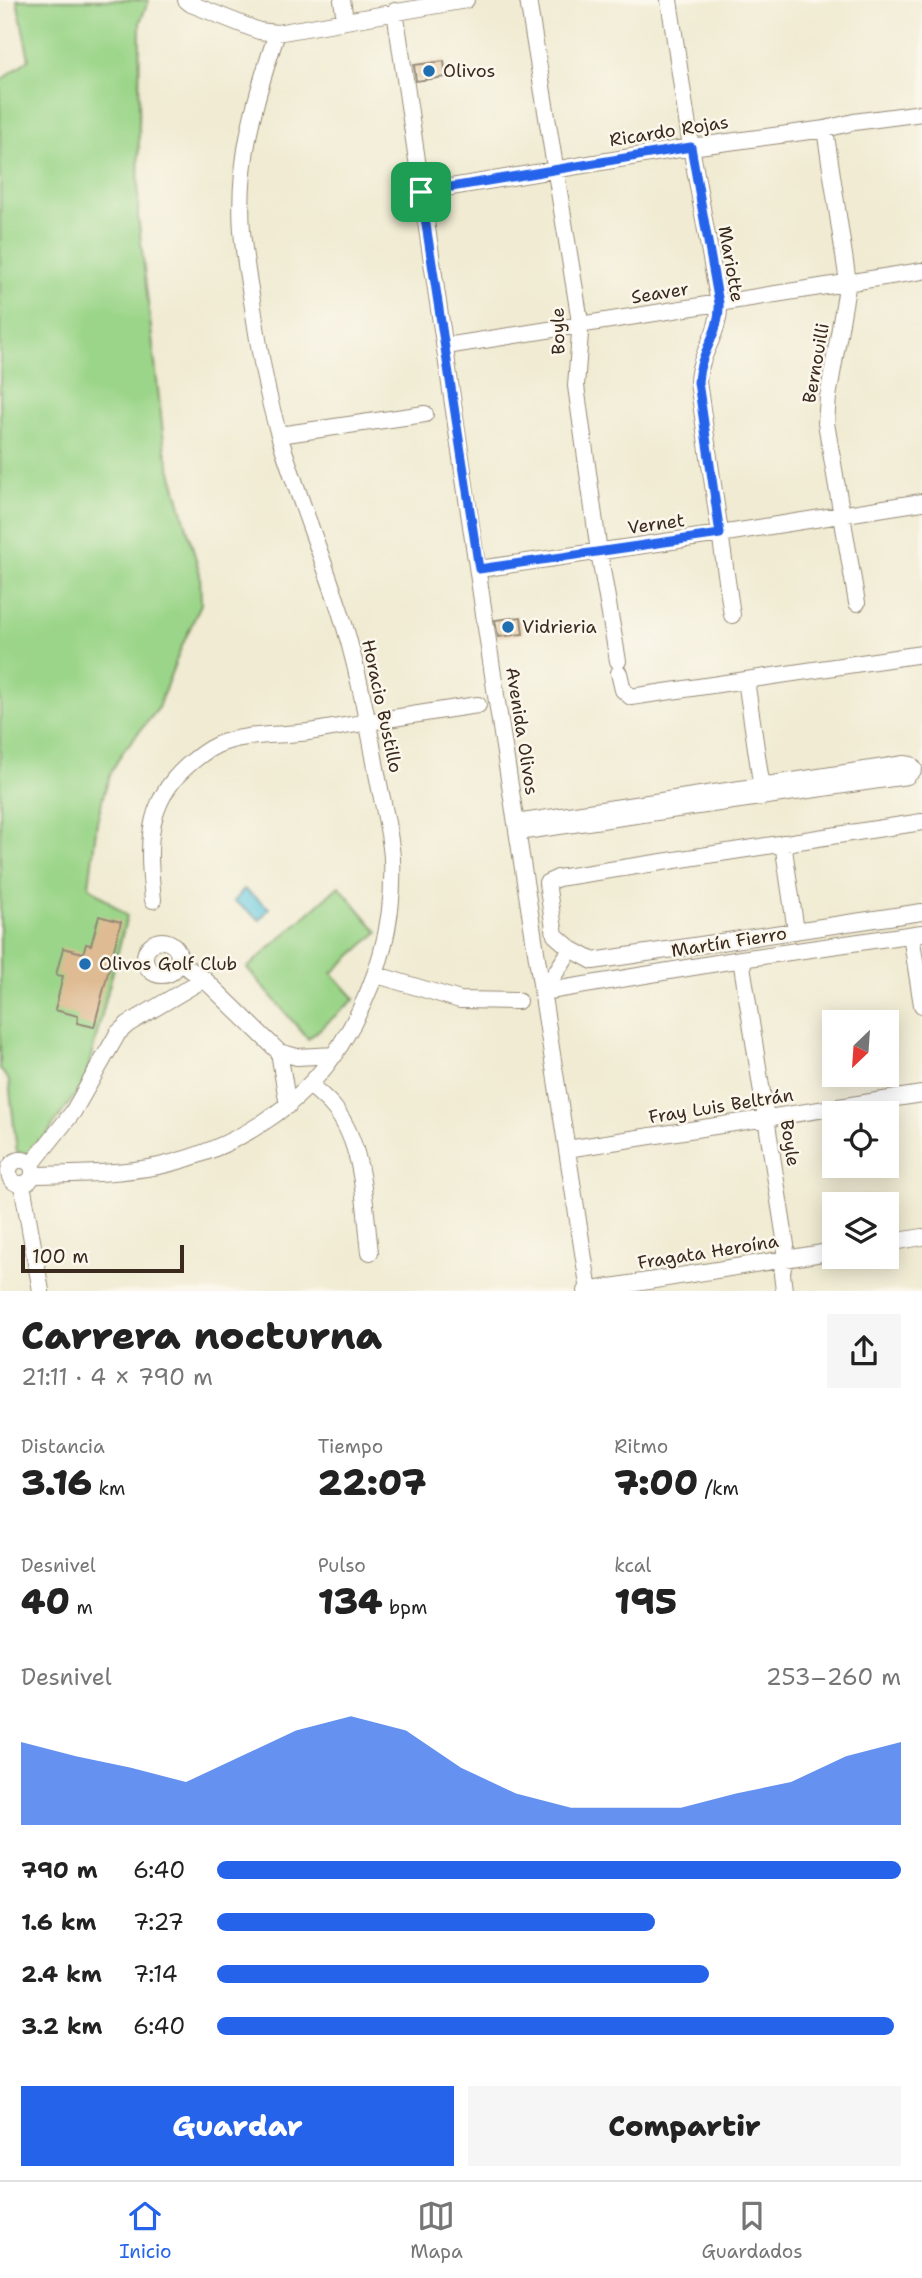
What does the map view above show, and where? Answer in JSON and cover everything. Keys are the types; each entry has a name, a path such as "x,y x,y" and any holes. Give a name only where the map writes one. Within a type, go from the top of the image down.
{"street":[{"path":"186,0 259,31 277,33 466,0"},
{"path":"342,0 345,19"},
{"name":"Boyle","path":"528,0 580,325 576,386 599,552 623,690 631,697 746,680"},
{"name":"Mariotte","path":"669,0 691,147 719,303 719,321 698,369 698,382 732,615"},
{"name":"Avenida Olivos","path":"395,11 588,1291"},
{"name":"Horacio Bustillo","path":"16,1173 91,1173 160,1166 194,1155 268,1120 311,1086 335,1055 357,1018 377,975 391,910 392,857 368,720 341,613 279,435 257,333 242,233 244,160 252,113 277,33"},
{"name":"Ricardo Rojas","path":"421,192 691,147 922,113"},
{"name":"Bernouilli","path":"825,129 848,282 826,412 857,603"},
{"name":"Seaver","path":"446,346 922,271"},
{"path":"279,435 425,414"},
{"name":"Vernet","path":"479,569 922,502"},
{"path":"762,791 746,680 922,654"},
{"path":"153,900 150,846 156,810 163,793 200,755 218,744 478,705"},
{"path":"517,828 762,791 907,776 918,768"},
{"path":"922,822 547,883 555,935 587,959 598,961 922,912"},
{"path":"783,843 796,931"},
{"path":"917,934 922,1005"},
{"name":"Martín Fierro","path":"543,992 741,959 917,934"},
{"path":"543,992 571,949"},
{"name":"Boyle","path":"741,959 786,1245 782,1274 784,1291"},
{"path":"179,962 204,979 279,1052 297,1057 335,1055"},
{"path":"377,975 460,1000 518,1001"},
{"path":"41,1291 16,1173 73,1112 118,1033 128,1024 204,979"},
{"path":"279,1052 288,1106"},
{"path":"311,1086 333,1107 352,1144 360,1173 370,1252"},
{"name":"Fray Luis Beltrán","path":"567,1149 922,1094"},
{"path":"899,1241 922,1237"},
{"name":"Fragata Heroína","path":"588,1291 822,1253"}],"green space":[{"name":"Olivos Golf Club","path":"17,0 149,0 140,22 138,216 165,450 200,574 201,604 157,710 124,750 112,770 104,793 97,822 89,886 127,916 85,1081 32,1155 17,1152 9,1081 0,1069 0,81 29,59"},
{"path":"339,886 378,932 332,973 355,999 308,1039 247,968"}],"water":[{"path":"244,889 269,908 260,920 234,901"}],"building":[{"name":"Olivos","path":"444,61 446,77 416,81 414,65"},
{"name":"Vidrieria","path":"521,617 523,634 498,637 495,620"},
{"name":"Olivos Golf Club","path":"99,916 121,922 94,1027 77,1023 78,1016 55,1010 63,976 56,975 63,948 83,953 86,944 91,945"}],"place":[{"name":"Olivos","path":"429,71"},
{"name":"Vidrieria","path":"508,627"},
{"name":"Olivos Golf Club","path":"85,964"}],"route":[{"path":"691,147 720,314 713,338 698,369 698,382 720,534 479,569 421,192 691,147"}]}
